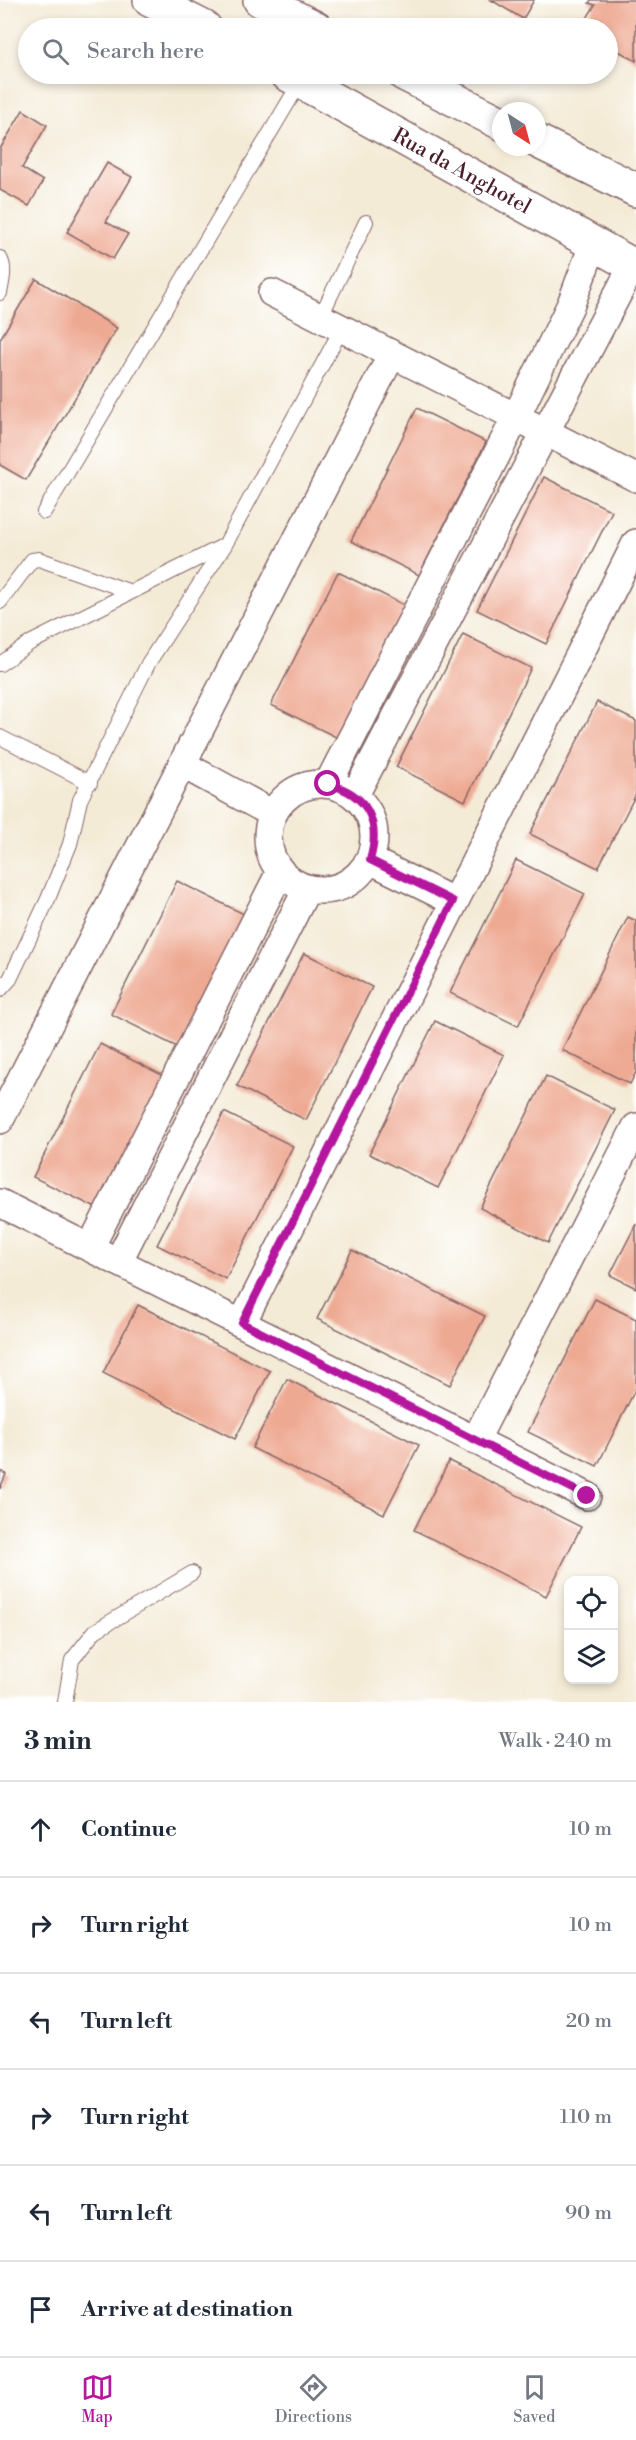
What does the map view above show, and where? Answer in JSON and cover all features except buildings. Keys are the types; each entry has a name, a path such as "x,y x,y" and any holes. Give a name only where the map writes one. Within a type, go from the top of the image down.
{"main road":[{"path":"150,0 185,18"},
{"path":"260,0 296,18"},
{"name":"Rua da Anghotel","path":"306,84 634,266"},
{"path":"424,84 492,118"},
{"path":"546,145 636,190"}],"street":[{"path":"328,784 516,417 571,304 593,245"},
{"path":"355,795 634,266"},
{"path":"272,293 636,477"},
{"path":"0,1120 392,354"},
{"path":"242,1323 453,901 636,543"},
{"path":"182,764 273,814"},
{"path":"311,784 342,787 355,795 367,808 374,825 375,843 370,860 359,875 344,886 326,891 307,889 292,883 280,872 272,860 268,844 268,829 273,814 282,800 295,790 311,784"},
{"path":"370,860 453,901"},
{"path":"90,1248 280,872"},
{"path":"118,1262 307,889"},
{"path":"475,1441 636,1127"},
{"path":"0,1203 587,1496"}],"lane":[{"path":"44,512 290,84"},
{"path":"0,1003 57,877 70,844 80,801 149,662 225,545 331,323 366,222"},
{"path":"0,258 3,262 3,276 0,293"},
{"path":"0,664 30,643 225,545"},
{"path":"0,602 32,560 39,559 131,592"},
{"path":"0,737 90,783"},
{"path":"0,990 10,979"},
{"path":"65,1702 72,1660 95,1631 192,1573"}],"route":[{"path":"328,784 342,787 355,795 367,808 374,825 375,843 370,860 453,901 242,1323 587,1496"}]}
